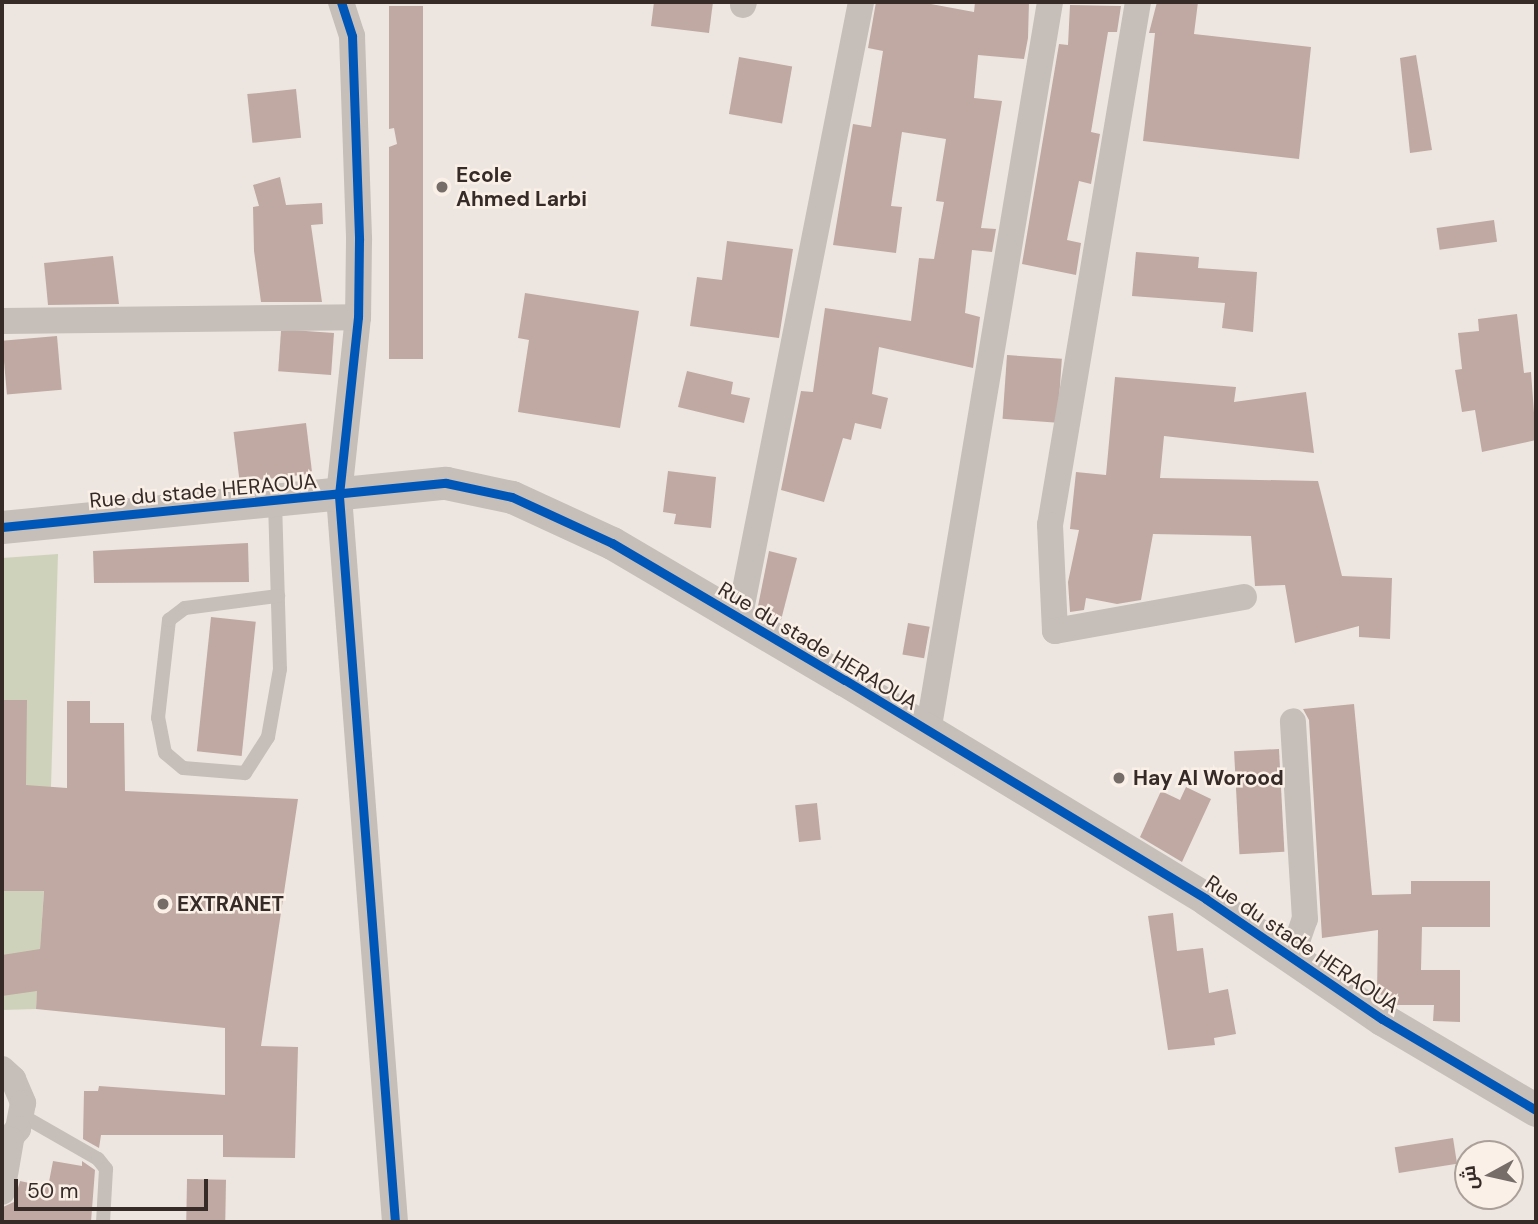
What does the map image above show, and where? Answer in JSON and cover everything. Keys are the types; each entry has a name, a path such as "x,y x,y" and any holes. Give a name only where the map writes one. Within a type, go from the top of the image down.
{"street":[{"path":"341,2 352,36 358,317 338,496 395,1222"},
{"path":"739,620 861,2"},
{"path":"928,732 1050,2"},
{"path":"1138,2 1051,526 1055,631 1244,597"},
{"path":"2,321 358,317"},
{"name":"Rue du stade HERAOUA","path":"2,527 338,496 446,483 512,497 612,543 928,732 1292,956 1382,1019 1536,1110"},
{"path":"1292,956 1305,919 1293,721"},
{"path":"2,1069 20,1090 23,1116 6,1144 2,1192"}],"lane":[{"path":"275,502 278,596 280,669 268,737 257,761 245,774 183,768 164,753 158,718 169,620 185,608 278,596"},
{"path":"23,1116 98,1159 106,1169 103,1222"}],"green space":[{"path":"58,554 51,787 36,1009 2,1010 2,558"}],"building":[{"path":"654,2 713,2 709,33 651,26"},
{"path":"876,2 920,2 974,12 975,2 1029,2 1028,38 1024,59 978,55 974,98 1002,101 981,228 996,229 992,252 972,250 965,313 980,317 973,368 879,347 872,394 888,398 881,429 855,423 851,440 843,438 824,502 781,490 801,391 813,392 825,308 911,321 919,258 934,259 944,202 936,201 946,139 902,132 891,206 902,207 896,253 833,245 853,124 871,127 883,51 868,48"},
{"path":"1157,2 1198,2 1194,34 1311,47 1299,159 1143,141 1155,33 1149,33"},
{"path":"1070,5 1121,6 1117,32 1108,32 1091,132 1100,134 1091,184 1079,181 1067,240 1081,243 1076,275 1022,264 1059,44 1068,45"},
{"path":"389,6 423,6 423,359 389,359 389,147 397,144 394,128 389,129"},
{"path":"1416,55 1432,150 1410,153 1400,58"},
{"path":"739,57 792,66 782,123 729,114"},
{"path":"296,89 301,138 252,143 247,94"},
{"path":"280,177 286,205 322,203 323,224 311,225 322,302 261,302 254,251 253,207 259,206 253,185"},
{"path":"1494,220 1497,242 1440,250 1437,228"},
{"path":"727,241 793,249 779,338 690,326 697,277 722,280"},
{"path":"1136,252 1199,257 1198,268 1257,272 1253,332 1222,328 1225,303 1132,296"},
{"path":"113,256 119,304 48,305 44,263"},
{"path":"525,293 639,311 620,428 518,412 529,340 518,338"},
{"path":"1517,314 1524,373 1531,372 1536,440 1482,452 1475,410 1462,412 1455,370 1462,369 1458,333 1479,331 1478,319"},
{"path":"281,329 334,333 331,375 278,371"},
{"path":"57,336 62,390 7,395 2,341"},
{"path":"1007,355 1062,359 1057,423 1003,419"},
{"path":"687,371 733,382 731,394 750,398 744,423 678,407"},
{"path":"1115,377 1236,387 1234,402 1306,392 1314,453 1164,436 1160,478 1318,481 1342,576 1392,578 1390,639 1359,637 1359,626 1295,643 1285,585 1255,586 1251,536 1153,534 1141,600 1117,604 1086,598 1084,610 1070,612 1068,582 1079,530 1070,529 1076,472 1106,475"},
{"path":"306,423 312,474 240,483 234,432"},
{"path":"668,471 716,477 711,528 674,524 676,514 663,512"},
{"path":"248,543 249,582 94,583 93,551"},
{"path":"769,551 797,558 781,620 758,606"},
{"path":"211,617 256,622 242,756 197,751"},
{"path":"908,623 930,627 924,658 902,655"},
{"name":"EXTRANET","path":"2,700 27,700 26,785 67,788 67,701 90,701 90,723 124,723 125,791 298,799 261,1046 298,1047 295,1158 223,1157 223,1135 101,1135 99,1148 83,1139 84,1091 98,1091 99,1086 225,1095 225,1028 36,1009 37,991 2,996 2,955 40,949 44,891 2,891"},
{"path":"1354,704 1372,895 1411,894 1411,881 1490,881 1490,927 1422,927 1421,970 1460,970 1460,1022 1433,1021 1434,1005 1396,1005 1377,992 1378,930 1322,938 1309,720 1303,709"},
{"path":"1279,749 1284,852 1239,854 1234,751"},
{"path":"1186,787 1211,799 1182,862 1140,837 1161,791 1180,800"},
{"path":"817,803 821,840 799,842 795,805"},
{"path":"1173,913 1177,951 1203,948 1209,993 1228,989 1236,1034 1214,1038 1215,1045 1168,1050 1148,916"},
{"path":"1453,1138 1454,1164 1399,1173 1395,1147"},
{"path":"53,1161 82,1166 82,1161 95,1170 91,1222 2,1222 3,1207 14,1202 20,1181 48,1187"},
{"path":"187,1179 226,1180 225,1222 186,1222"}],"cycle path":[{"path":"341,2 352,36 359,240 358,317 339,496 395,1222"},
{"path":"2,527 446,483 512,497 612,543 845,680 1206,899 1382,1019 1536,1110"}],"place":[{"name":"Ecole Ahmed Larbi","path":"442,187"},
{"name":"Hay Al Worood","path":"1119,778"},
{"name":"EXTRANET","path":"163,904"}]}
